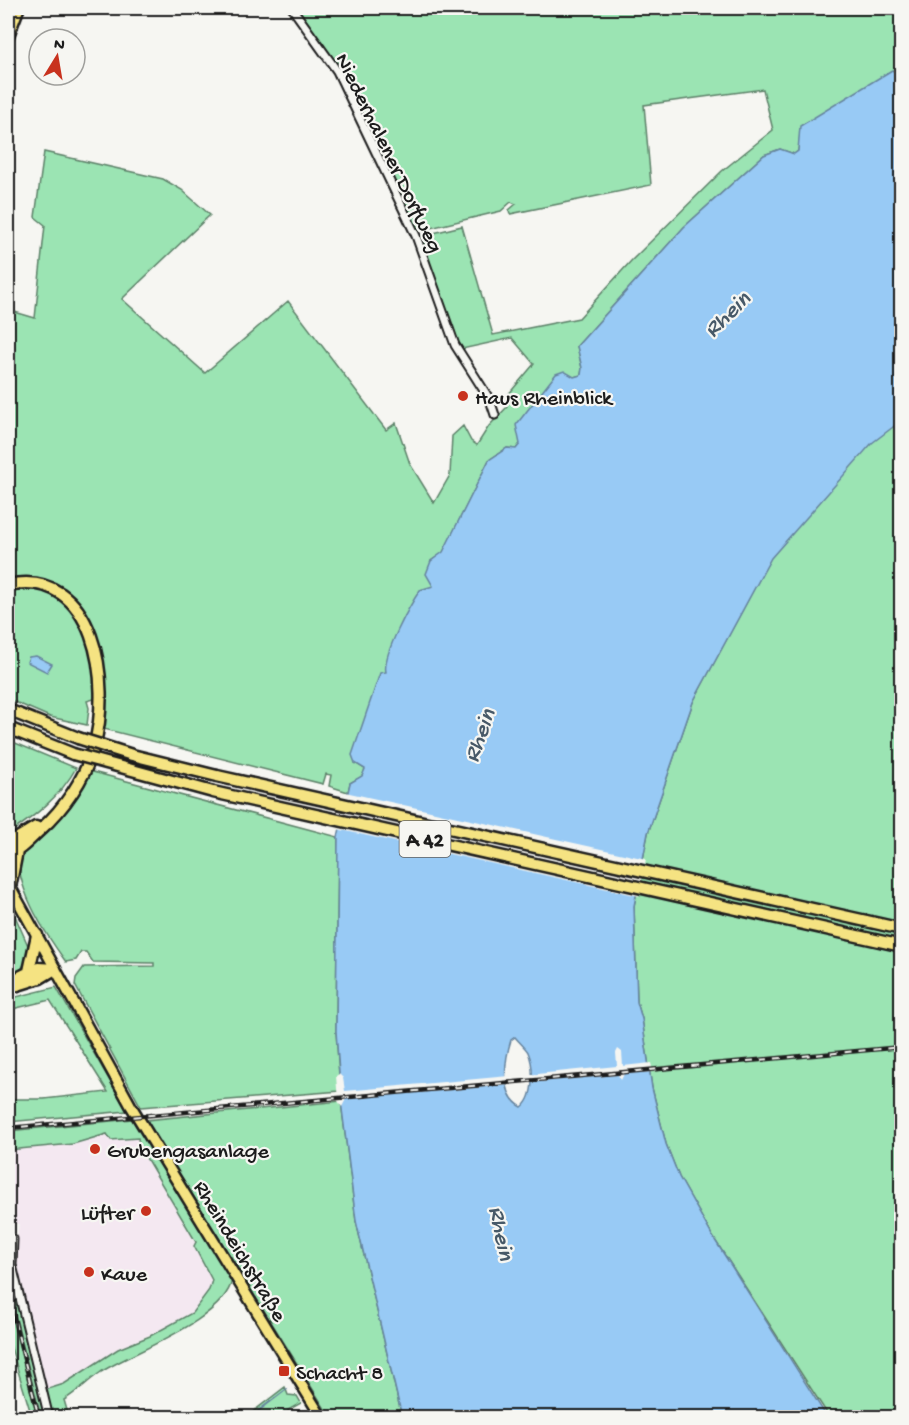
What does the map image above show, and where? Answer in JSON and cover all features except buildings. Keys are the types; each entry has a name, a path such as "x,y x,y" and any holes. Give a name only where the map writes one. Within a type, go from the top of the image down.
{"highway":[{"path":"8,585 36,584 61,594 80,615 97,657 102,690 97,737 85,771 49,823 11,850 9,885"},
{"path":"8,703 42,725"},
{"name":"A 42","path":"8,710 78,738 132,755 217,776 902,928"},
{"name":"A 42","path":"11,730 73,754 213,792 902,945"},
{"path":"29,971 37,935"},
{"path":"8,982 38,968 55,969"},
{"path":"8,988 40,978 55,969"}],"main road":[{"path":"8,37 19,8"},
{"name":"Rheindeichstraße","path":"9,885 131,1106 322,1418"}],"street":[{"name":"Niederhalener Dorfweg","path":"292,8 337,71 416,236 455,345 490,400 495,415"},
{"path":"13,1239 12,1265 49,1418"}],"shaded area":[{"path":"107,1134 111,1140 138,1138 196,1242 194,1246 212,1275 212,1286 192,1313 178,1322 118,1349 64,1384 45,1390 14,1262 19,1224 8,1222 8,1150 73,1144"}],"green space":[{"path":"295,8 901,8 901,76 896,70 801,126 798,151 794,154 780,149 764,155 684,227 577,346 582,368 581,375 574,377 520,434 520,444 516,449 507,448 489,460 443,553 431,561 433,587 421,590 386,673 355,763 365,769 363,776 350,783 348,792 329,786 331,775 326,774 323,784 104,729 106,699 97,698 87,701 89,708 87,725 50,717 8,699 8,310 35,318 45,225 35,217 44,152 163,179 182,190 210,215 122,299 205,373 288,301 386,430 396,423 410,464 434,503 450,475 452,436 463,426 471,441 477,445 489,426 507,407 502,402 534,364 512,338 462,349 458,345 441,306 421,236 462,226 493,335 579,318 631,261 722,171 773,130 763,89 644,105 651,185 510,214 509,210 516,204 511,202 501,211 418,231 339,68"},
{"path":"901,418 901,1417 830,1418 713,1237 679,1177 666,1144 652,1088 642,1019 637,1002 634,906 648,833 693,702 772,555 874,438"},
{"path":"8,740 76,768 46,805 8,834"},
{"path":"89,771 338,837 336,1031 340,1091 141,1107 75,985 76,978 84,967 154,966 154,963 93,962 86,952 81,952 76,960 66,962 34,912 19,871 18,857"},
{"path":"8,900 30,950 22,967 8,978"},
{"path":"56,987 127,1111 8,1122 8,1099 44,1099 108,1092 50,1000 8,1010 8,999"},
{"path":"341,1101 356,1221 402,1417 330,1417 146,1120"},
{"path":"132,1119 232,1280 225,1295 196,1321 101,1372 64,1400 69,1417 52,1417 45,1390 64,1384 118,1349 150,1336 192,1313 209,1290 212,1280 194,1246 196,1242 139,1146 138,1138 111,1140 107,1134 73,1144 8,1150 8,1131"},
{"path":"8,1241 9,1264 47,1417 41,1417 8,1286"},
{"path":"8,1302 37,1417 32,1417 8,1338"},
{"path":"285,1387 288,1395 297,1396 301,1403 288,1410 291,1417 246,1417"}],"water":[{"name":"Rhein","path":"892,70 902,76 901,421 872,443 771,558 693,702 648,833 634,906 637,1002 642,1019 652,1088 666,1144 679,1177 713,1237 827,1417 402,1417 356,1221 341,1101 336,1031 338,837 350,783 362,776 365,769 355,763 352,755 380,673 386,672 388,654 398,630 420,590 433,586 426,574 431,561 443,552 489,460 507,448 516,449 520,444 516,425 556,374 564,371 574,377 581,375 582,368 577,346 684,227 764,155 780,149 794,154 798,151 800,126","holes":["515,1037 528,1052 532,1073 529,1096 522,1107 515,1101 507,1086 507,1057 511,1040"]},
{"path":"36,656 52,664 47,672 27,662 29,657"}],"pier":[{"path":"345,792 646,859 639,896 337,829"},
{"path":"618,1049 622,1052 623,1066 651,1063 653,1072 624,1074 621,1080 618,1075 528,1083 527,1075 617,1066"},
{"path":"339,1074 343,1078 345,1091 509,1076 510,1085 346,1099 342,1107 338,1101 336,1076"}],"waterway":[{"path":"249,1418 287,1389"}],"railway":[{"path":"8,1128 902,1047"},
{"path":"8,1295 39,1418"}],"place":[{"name":"Haus Rheinblick","path":"463,396"},
{"name":"Grubengasanlage","path":"95,1149"},
{"name":"Lüfter","path":"146,1211"},
{"name":"Kaue","path":"89,1272"},
{"name":"Schacht 8","path":"284,1371"}]}
